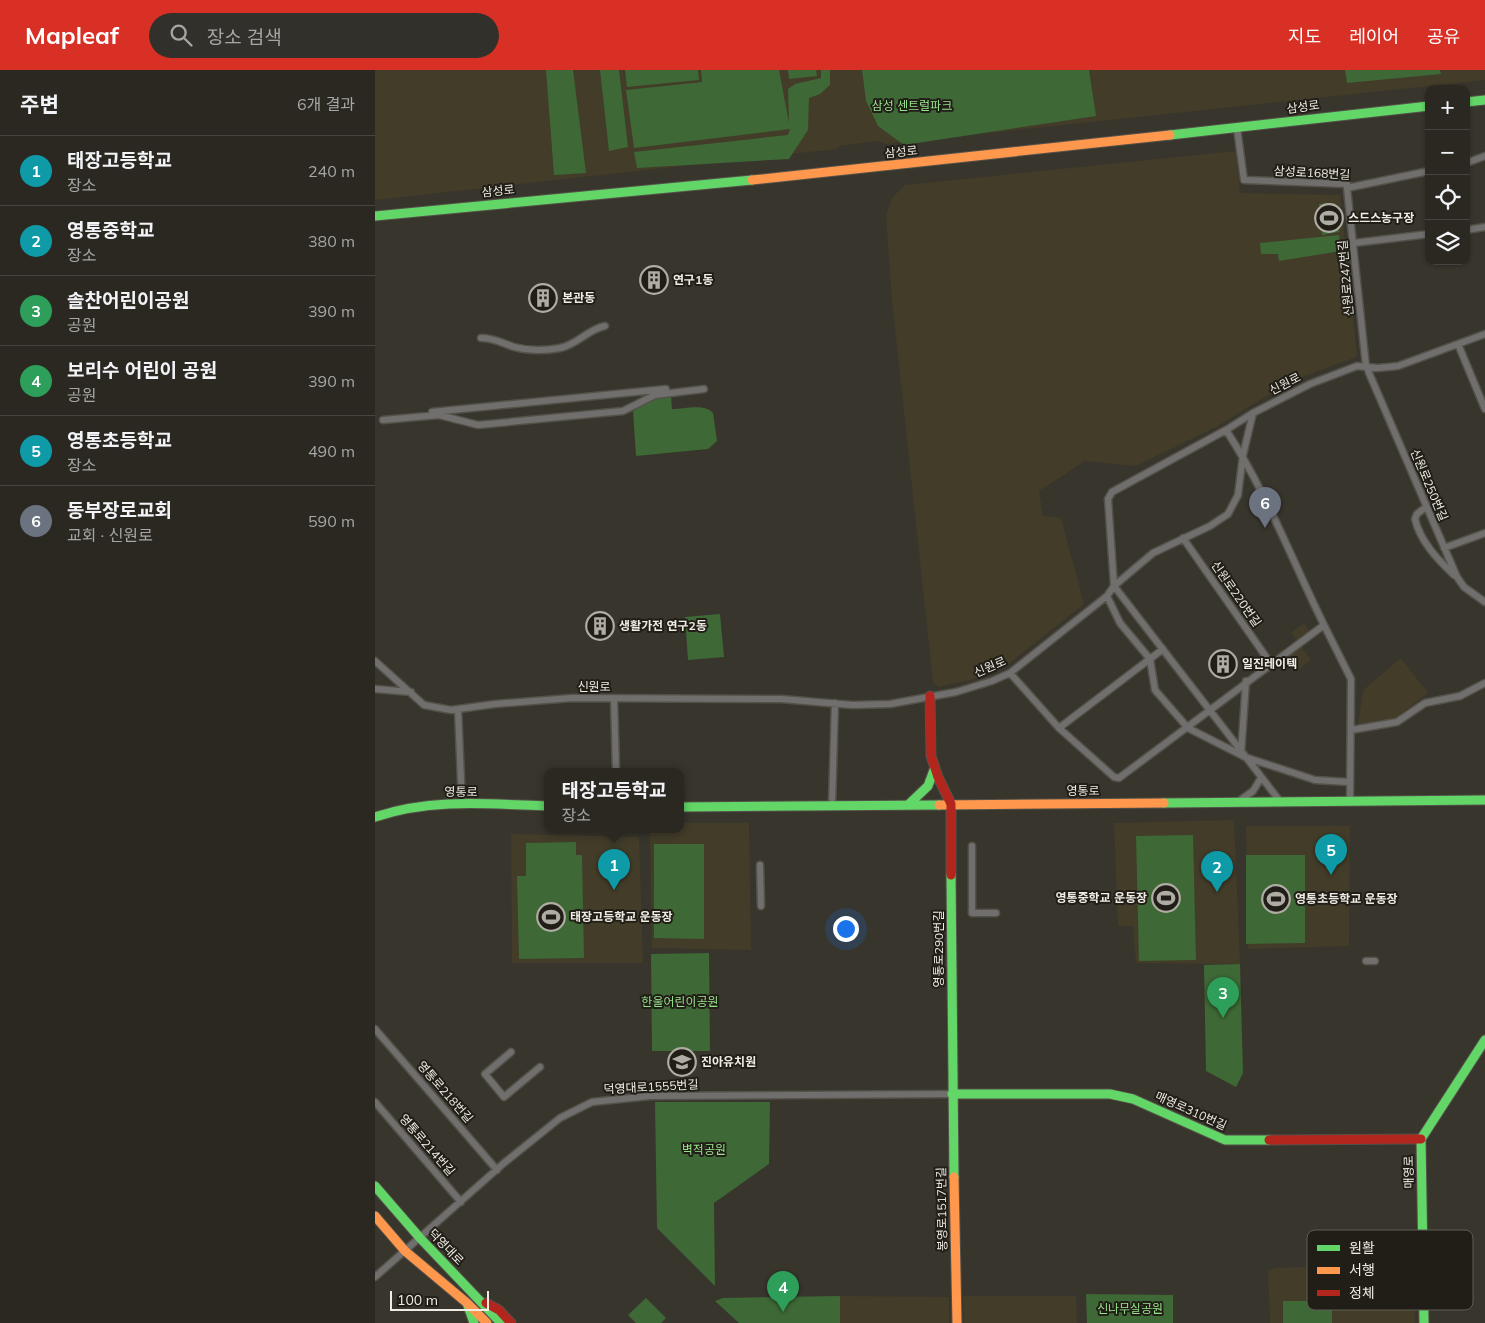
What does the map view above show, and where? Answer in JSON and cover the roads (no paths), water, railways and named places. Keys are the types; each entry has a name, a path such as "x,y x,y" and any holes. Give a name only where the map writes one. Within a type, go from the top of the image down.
{"street":[{"path":"1470,102 1485,100"},
{"name":"삼성로","path":"375,216 843,171 1425,106"},
{"name":"삼성로168번길","path":"1237,128 1244,180 1347,184 1347,188 1425,172"},
{"path":"1470,161 1485,156"},
{"name":"신원로247번길","path":"1347,188 1366,366"},
{"path":"1470,229 1485,227"},
{"path":"1354,243 1425,234"},
{"path":"481,338 493,338 515,347 536,351 567,346 597,327 605,326"},
{"name":"신원로","path":"375,661 424,705 451,710 562,699 614,698 781,698 852,706 889,704 939,696 993,681 1010,673 1107,596 1115,586 1153,553 1210,526 1232,509 1238,495 1243,455 1253,413 1320,379 1357,366 1378,368 1398,366 1485,334"},
{"path":"1458,344 1485,409"},
{"name":"신원로250번길","path":"1366,366 1457,577 1464,588 1485,602"},
{"path":"704,387 655,395 626,410 611,413 478,425 439,415 383,418 704,387"},
{"path":"1253,413 1109,495 1115,586 1279,800"},
{"path":"1226,430 1243,455 1351,679 1350,802"},
{"path":"1426,507 1415,519 1422,537 1442,564 1457,577"},
{"path":"1444,548 1485,533"},
{"name":"신원로220번길","path":"1183,538 1271,664"},
{"path":"1107,596 1120,623 1150,659 1155,690 1188,728 1243,755 1315,780 1349,782"},
{"path":"1010,673 1059,728 1114,777 1119,778 1188,728 1209,709 1246,681 1324,625"},
{"path":"1059,728 1163,649"},
{"path":"1243,755 1246,681"},
{"path":"1351,730 1397,722 1425,703 1460,696 1485,683"},
{"path":"375,689 411,692"},
{"path":"930,696 932,724 930,748 934,770 951,804"},
{"path":"614,698 616,768"},
{"path":"832,805 835,703"},
{"path":"458,709 462,804"},
{"path":"908,805 928,786 934,770"},
{"path":"1238,802 1253,791 1261,778"},
{"name":"영통로","path":"684,807 1238,802 1279,800 1350,802 1485,800"},
{"name":"영통로","path":"375,817 390,810 424,804 544,806"},
{"name":"영통로290번길","path":"951,804 952,1094"},
{"path":"972,846 973,913 997,913"},
{"path":"761,865 761,906"},
{"path":"1366,961 1375,961"},
{"name":"영통로218번길","path":"376,1033 497,1170"},
{"name":"매영로","path":"1422,1230 1421,1139 1485,1040"},
{"path":"511,1052 485,1074 504,1097 540,1067"},
{"name":"매영로310번길","path":"952,1094 1110,1094 1133,1099 1225,1140 1355,1141 1421,1139"},
{"name":"덕영대로1555번길","path":"375,1277 497,1170 560,1118 592,1102 650,1096 952,1094"},
{"name":"봉영로1517번길","path":"952,1094 957,1323"},
{"name":"영통로214번길","path":"375,1102 461,1202"},
{"name":"덕영대로","path":"375,1186 420,1238 501,1323"},
{"path":"375,1216 405,1251 467,1303 487,1323"},
{"path":"475,1296 499,1310 511,1323"},
{"path":"467,1303 474,1323"},
{"name":"매영로","path":"1424,1310 1424,1323"}],"place":[{"name":"스드스농구장","path":"1329,218"},
{"name":"연구1동","path":"654,280"},
{"name":"본관동","path":"543,298"},
{"name":"동부장로교회","path":"1265,528"},
{"name":"생활가전 연구2동","path":"600,626"},
{"name":"일진레이텍","path":"1223,664"},
{"name":"영통초등학교","path":"1331,875"},
{"name":"태장고등학교","path":"614,890"},
{"name":"영통중학교","path":"1217,892"},
{"name":"영통중학교 운동장","path":"1166,898"},
{"name":"영통초등학교 운동장","path":"1276,899"},
{"name":"태장고등학교 운동장","path":"551,917"},
{"name":"솔찬어린이공원","path":"1223,1018"},
{"name":"진아유치원","path":"682,1062"},
{"name":"보리수 어린이 공원","path":"783,1312"}],"park label":[{"name":"삼성 센트럴파크","path":"912,106"},
{"name":"한울어린이공원","path":"680,1002"},
{"name":"벽적공원","path":"704,1150"},
{"name":"신나무실공원","path":"1130,1309"}]}
